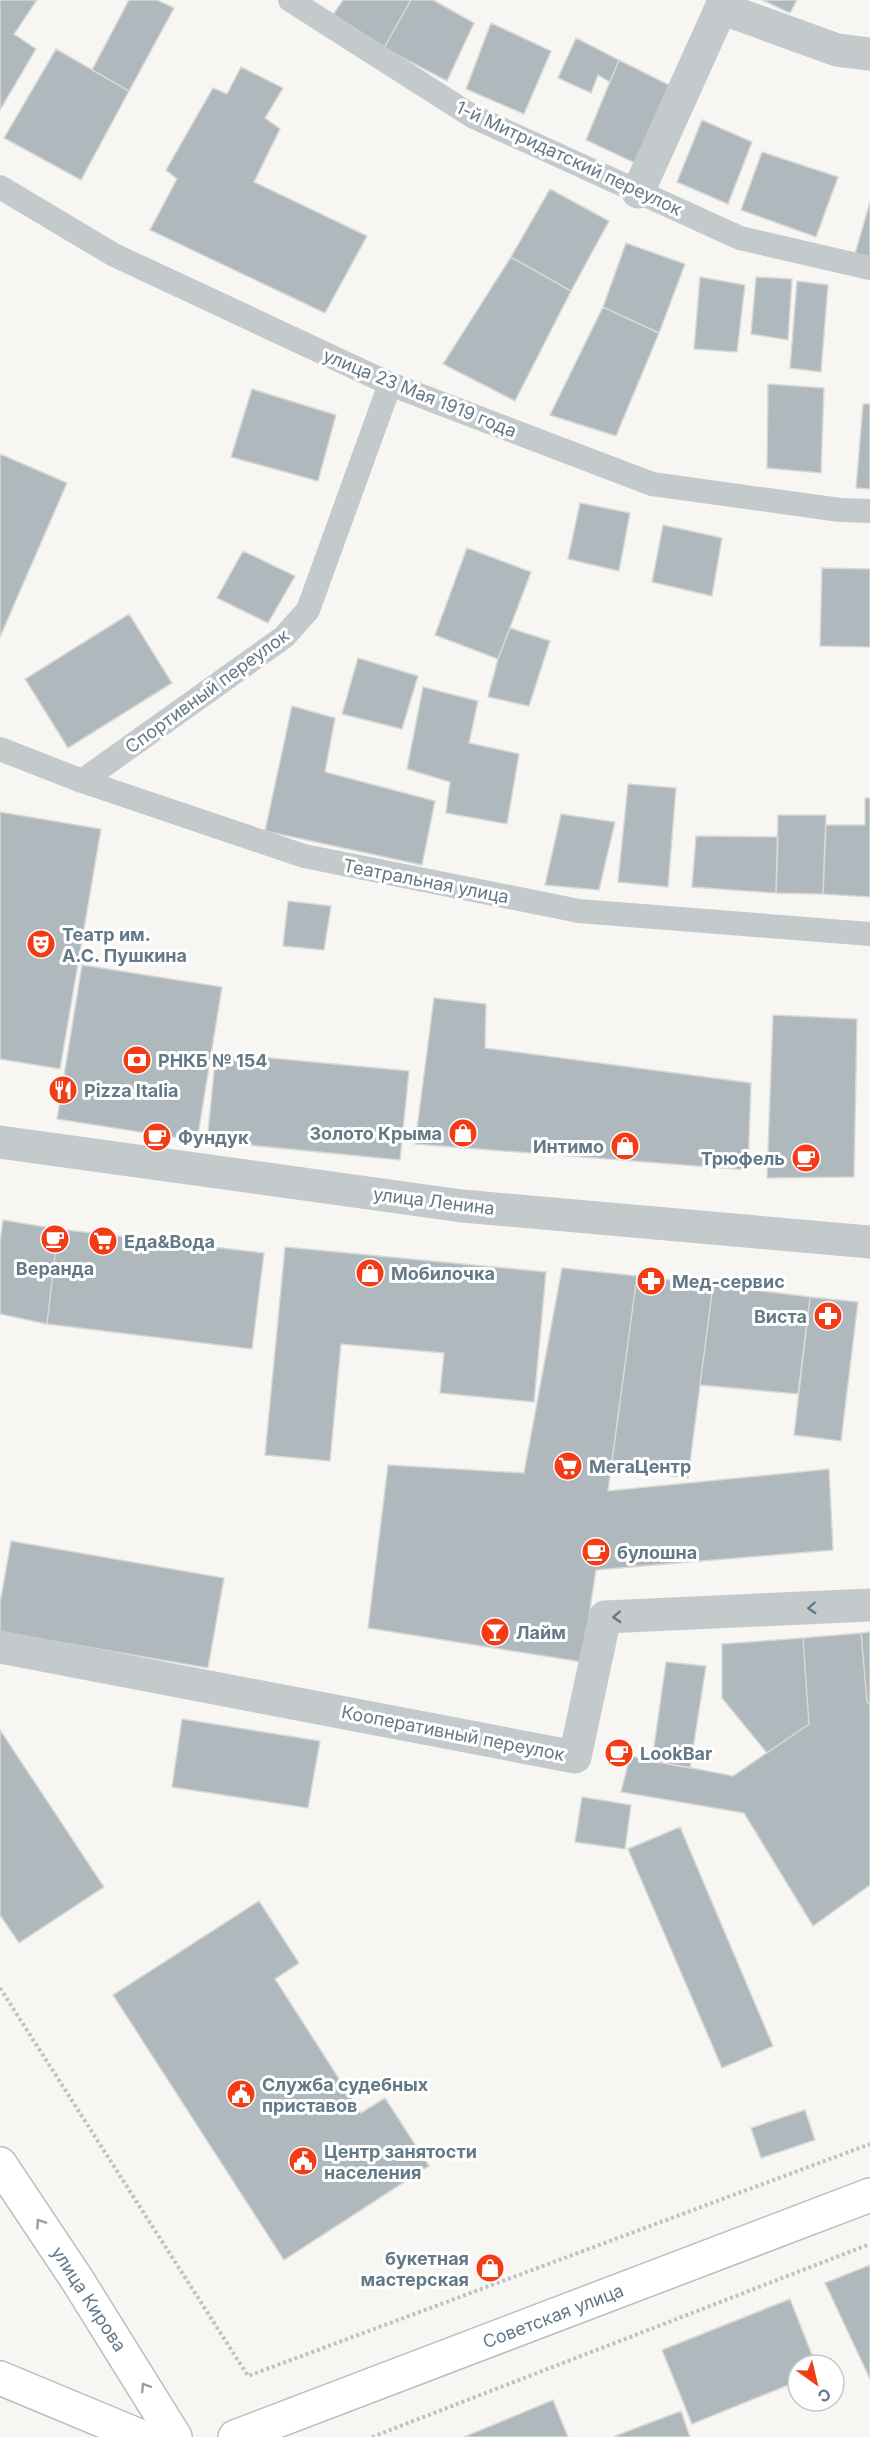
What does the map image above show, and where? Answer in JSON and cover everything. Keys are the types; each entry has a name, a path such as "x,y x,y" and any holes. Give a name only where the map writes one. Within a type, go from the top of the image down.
{"main road":[{"name":"улица Кирова","path":"0,2164 78,2281 176,2437"},
{"name":"Советская улица","path":"235,2437 870,2195"},
{"path":"0,2378 142,2437"}],"street":[{"path":"638,192 721,8 837,50 870,54"},
{"name":"улица Ленина","path":"0,1142 462,1206 870,1242"},
{"name":"Кооперативный переулок","path":"0,1647 575,1757 604,1617 870,1605"}],"lane":[{"name":"1-й Митридатский переулок","path":"290,0 472,116 741,238 870,268"},
{"name":"улица 23 Мая 1919 года","path":"0,187 114,255 390,384 652,484 840,510 870,511"},
{"name":"Спортивный переулок","path":"82,781 284,637 308,610 390,384"},
{"name":"Театральная улица","path":"0,749 82,781 304,856 579,911 870,934"}],"path":[{"path":"0,1988 248,2376 870,2144"},
{"path":"372,2437 870,2244"}],"building":[{"path":"0,0 37,0 14,34 36,49 0,110"},
{"path":"129,0 157,0 174,8 129,91 92,70"},
{"path":"343,0 411,0 384,48 331,18"},
{"path":"411,0 433,0 474,23 447,81 384,48"},
{"path":"762,0 797,0 790,13"},
{"path":"491,23 551,51 524,114 466,89"},
{"path":"576,38 619,60 610,82 598,75 591,93 558,78"},
{"path":"56,49 129,91 81,180 4,138"},
{"path":"619,60 669,85 637,164 586,140"},
{"path":"241,67 283,88 265,118 280,129 254,182 367,236 325,313 150,230 177,179 166,170 213,88 227,94"},
{"path":"702,120 752,142 728,204 677,182"},
{"path":"762,152 838,177 816,237 741,210"},
{"path":"550,189 609,221 571,291 511,257"},
{"path":"870,202 870,258 855,254"},
{"path":"626,243 685,264 659,333 603,307"},
{"path":"511,257 571,291 515,401 443,364"},
{"path":"700,277 745,285 737,352 694,349"},
{"path":"756,277 792,279 788,340 751,334"},
{"path":"797,281 828,285 821,372 790,368"},
{"path":"603,307 659,333 616,436 550,415"},
{"path":"768,384 824,388 821,473 767,468"},
{"path":"252,389 336,415 318,481 231,457"},
{"path":"863,404 870,404 870,489 856,488"},
{"path":"0,454 67,483 0,637"},
{"path":"580,503 630,513 619,571 568,559"},
{"path":"663,525 722,538 712,596 652,582"},
{"path":"467,548 531,572 498,659 435,635"},
{"path":"243,551 295,576 268,623 217,598"},
{"path":"822,568 870,569 870,647 820,646"},
{"path":"129,614 172,683 68,748 25,679"},
{"path":"510,628 550,641 529,706 488,697 498,659"},
{"path":"358,658 418,676 402,729 342,714"},
{"path":"423,687 478,701 469,743 519,754 507,824 446,813 450,782 407,769"},
{"path":"292,706 335,718 325,772 435,801 422,865 265,831"},
{"path":"628,784 676,788 668,887 618,882"},
{"path":"865,798 870,798 870,897 823,894 826,825 865,825"},
{"name":"Театр им. А.С. Пушкина","path":"0,812 101,829 60,1069 0,1059"},
{"path":"561,814 615,822 599,890 545,885"},
{"path":"778,815 826,815 823,894 776,893"},
{"path":"696,836 778,837 776,893 692,887"},
{"path":"288,901 331,906 324,950 283,946"},
{"path":"82,965 222,987 197,1141 57,1119"},
{"path":"434,998 486,1004 485,1048 751,1083 748,1170 415,1144"},
{"path":"773,1015 857,1019 854,1177 767,1178"},
{"path":"216,1053 409,1071 400,1160 207,1141"},
{"path":"3,1220 58,1229 47,1324 0,1314 0,1242"},
{"path":"58,1229 264,1253 252,1349 47,1324"},
{"path":"285,1247 546,1272 534,1402 440,1393 444,1353 341,1344 330,1461 265,1455"},
{"name":"МегаЦентр","path":"562,1268 637,1276 608,1491 829,1469 833,1550 596,1570 582,1662 368,1628 388,1465 524,1473"},
{"path":"637,1276 713,1285 688,1478 611,1468"},
{"path":"713,1285 810,1297 798,1394 700,1385"},
{"path":"810,1297 858,1302 841,1441 794,1435"},
{"path":"11,1541 224,1578 208,1668 0,1632 0,1603"},
{"path":"870,1632 870,1705 867,1701 861,1633"},
{"path":"861,1633 867,1701 870,1705 870,1885 813,1926 744,1813 621,1792 630,1756 733,1776 809,1724 803,1638"},
{"path":"803,1638 809,1724 767,1753 722,1698 722,1644"},
{"path":"666,1662 706,1666 690,1768 652,1761"},
{"path":"182,1719 320,1741 308,1808 172,1787"},
{"path":"0,1730 104,1887 19,1943 0,1915"},
{"path":"582,1797 631,1805 625,1849 575,1842"},
{"path":"680,1827 773,2046 722,2068 628,1849"},
{"path":"259,1901 299,1963 275,1979 361,2113 385,2098 429,2166 284,2260 113,1995"},
{"path":"805,2110 815,2140 761,2158 751,2128"},
{"path":"870,2265 870,2379 825,2283"},
{"path":"790,2299 811,2353 786,2353 786,2386 692,2424 662,2350"},
{"path":"553,2400 568,2437 464,2437"},
{"path":"681,2411 690,2437 615,2436"}],"place":[{"name":"Театр им. А.С. Пушкина","path":"41,944"},
{"name":"РНКБ № 154","path":"137,1060"},
{"name":"Pizza Italia","path":"63,1090"},
{"name":"Золото Крыма","path":"463,1133"},
{"name":"Фундук","path":"157,1137"},
{"name":"Интимо","path":"625,1146"},
{"name":"Трюфель","path":"806,1158"},
{"name":"Веранда","path":"55,1239"},
{"name":"Еда&Вода","path":"103,1241"},
{"name":"Мобилочка","path":"370,1273"},
{"name":"Мед-сервис","path":"651,1281"},
{"name":"Виста","path":"828,1316"},
{"name":"МегаЦентр","path":"568,1466"},
{"name":"булошна","path":"596,1552"},
{"name":"Лайм","path":"495,1632"},
{"name":"LookBar","path":"619,1753"},
{"name":"Служба судебных приставов","path":"241,2094"},
{"name":"Центр занятости населения","path":"303,2161"},
{"name":"букетная мастерская","path":"490,2268"}]}
